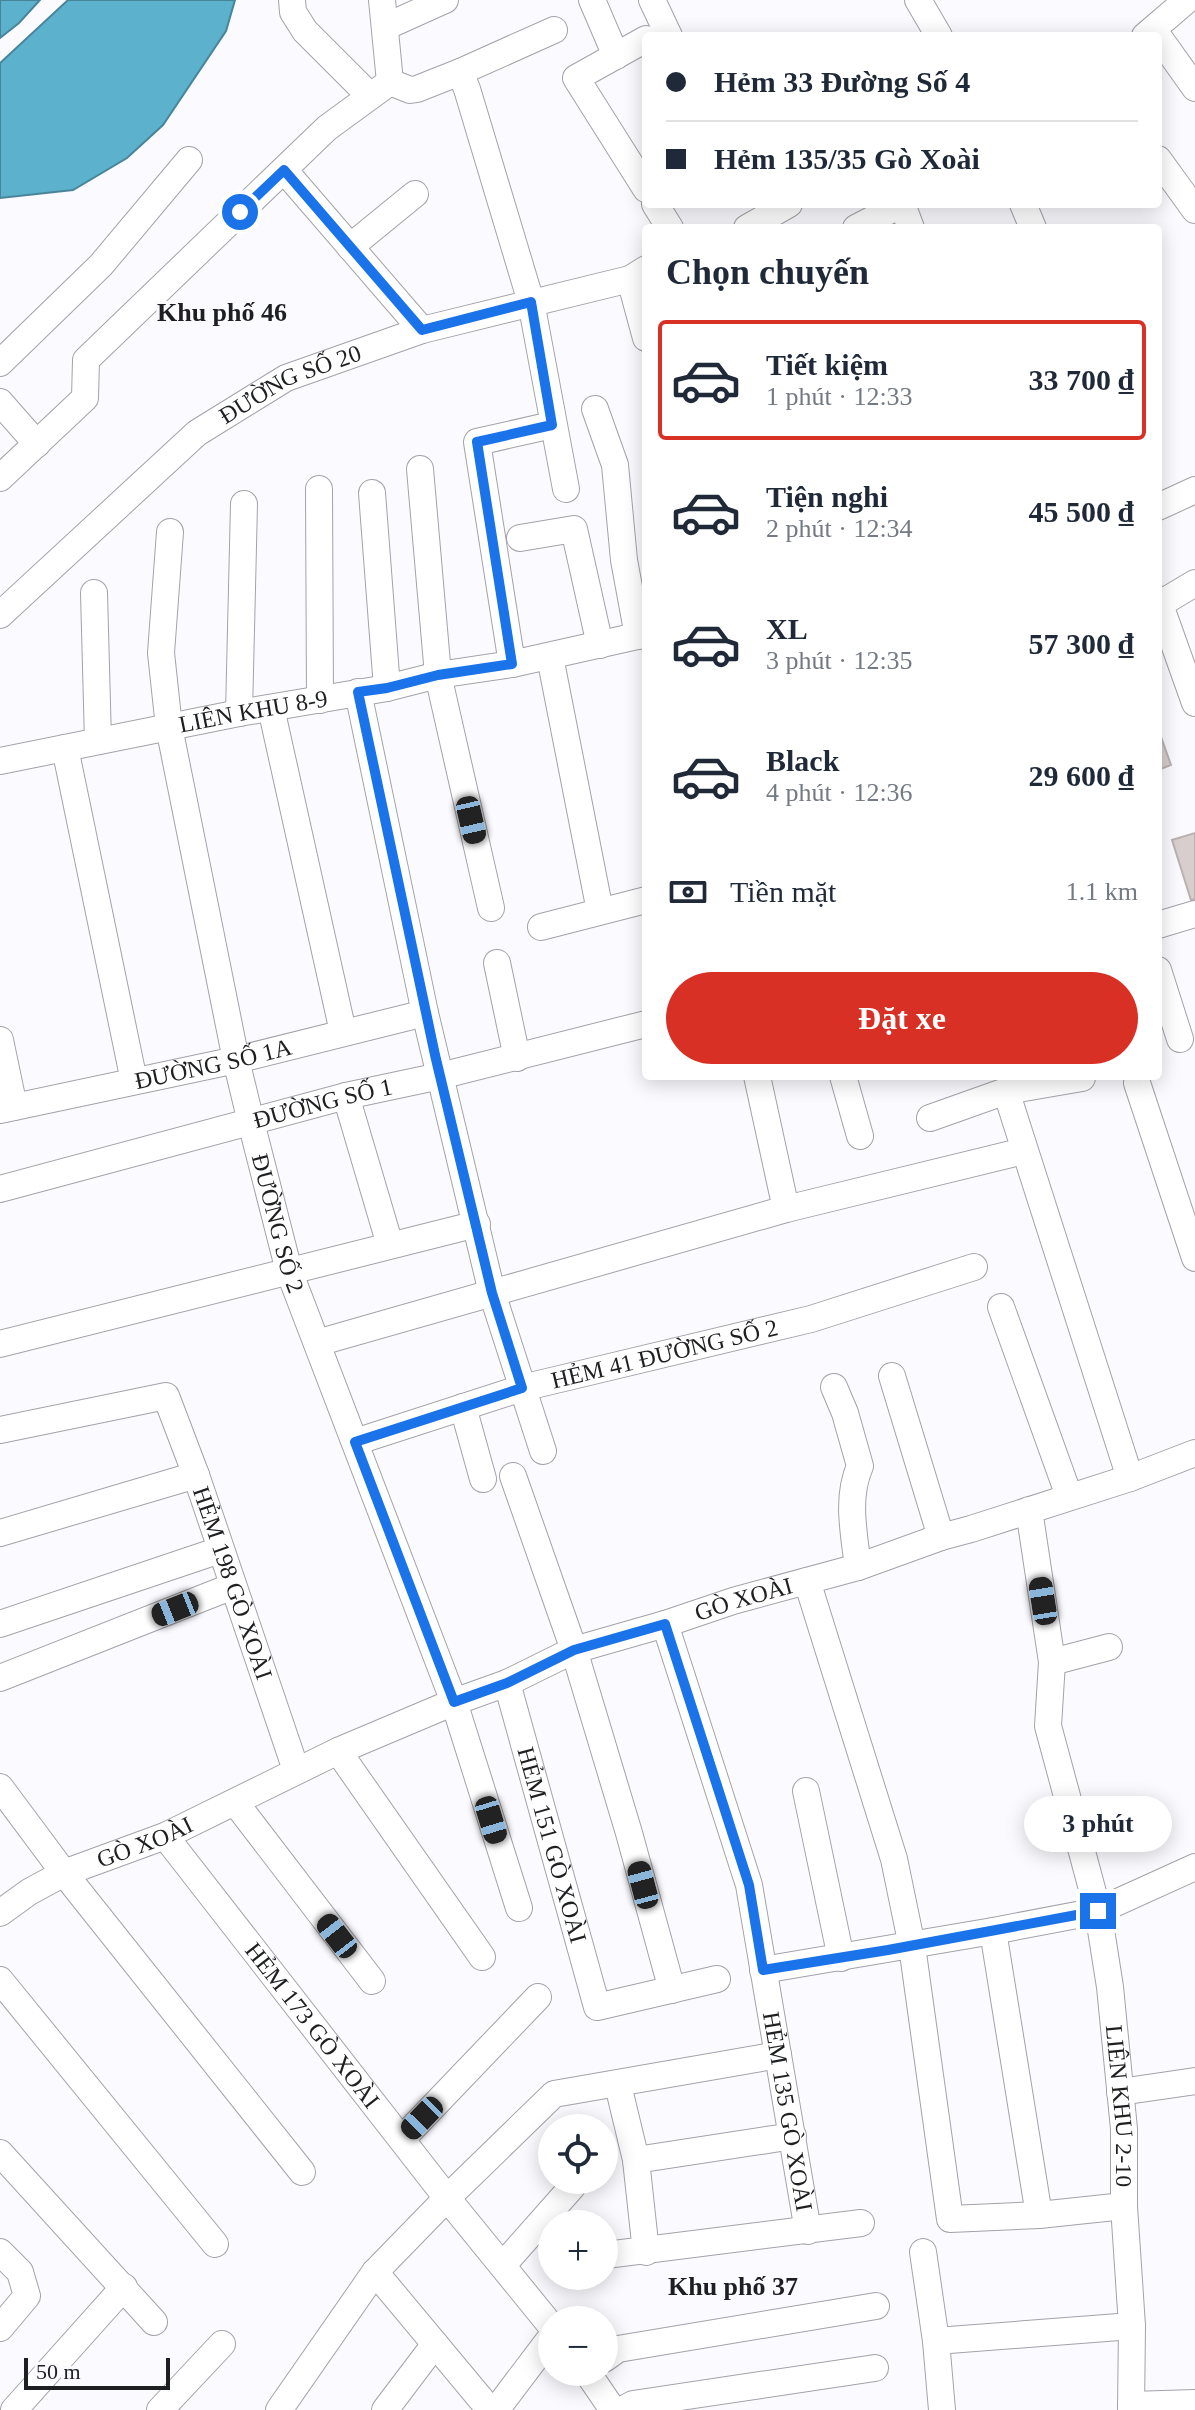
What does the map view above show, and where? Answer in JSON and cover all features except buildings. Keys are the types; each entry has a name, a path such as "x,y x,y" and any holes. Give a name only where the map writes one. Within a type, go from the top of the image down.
{"street":[{"path":"292,0 293,12 305,31 380,89 410,90 440,82 554,30"},
{"path":"0,478 85,398 86,360 327,128 380,89 385,27 382,0"},
{"path":"385,27 445,0"},
{"path":"592,0 616,56"},
{"path":"652,0 657,32"},
{"path":"918,0 937,32"},
{"path":"1155,32 1187,0"},
{"path":"642,43 576,78 642,183"},
{"path":"1162,46 1195,88"},
{"path":"460,72 531,302 552,425 560,494 560,531"},
{"path":"0,363 101,265 189,160"},
{"path":"1162,165 1195,210"},
{"path":"284,170 422,330"},
{"path":"350,247 415,194"},
{"path":"756,224 782,208"},
{"path":"864,224 894,208"},
{"path":"638,274 642,306"},
{"name":"ĐƯỜNG SỐ 20","path":"0,615 197,433 286,378 422,330 638,274"},
{"path":"0,402 37,444"},
{"path":"595,409 615,465 624,560 642,635"},
{"path":"512,664 477,442 552,425"},
{"path":"420,469 438,675 491,908"},
{"path":"319,489 320,700"},
{"path":"1162,505 1195,490"},
{"path":"372,493 387,688"},
{"path":"239,713 244,504"},
{"path":"520,538 574,529 600,645"},
{"name":"ĐƯỜNG SỐ 2","path":"170,532 161,653 169,727 251,1122 289,1271 454,1702 519,1908"},
{"path":"1162,600 1195,583"},
{"path":"94,593 98,741"},
{"path":"1162,606 1185,641 1195,703"},
{"name":"LIÊN KHU 8-9","path":"0,761 239,713 387,688 438,675 550,657 642,635"},
{"path":"550,657 600,911"},
{"path":"358,692 425,1013 492,1293 543,1451"},
{"path":"271,708 343,1032"},
{"path":"65,748 134,1081"},
{"path":"541,927 642,901"},
{"path":"1162,924 1195,914"},
{"path":"497,963 517,1058"},
{"path":"1162,983 1180,1039"},
{"name":"ĐƯỜNG SỐ 1A","path":"7,1108 236,1060 425,1013"},
{"name":"ĐƯỜNG SỐ 1","path":"0,1189 346,1096 517,1058 642,1025"},
{"path":"0,1040 7,1108"},
{"path":"758,1080 786,1209"},
{"path":"844,1080 860,1136"},
{"path":"930,1118 1006,1091 1070,1080"},
{"path":"1137,1083 1195,1258"},
{"path":"1006,1091 1130,1478"},
{"path":"346,1096 390,1245"},
{"path":"317,1343 786,1209 1024,1151"},
{"path":"0,1344 477,1224"},
{"name":"HẺM 41 ĐƯỜNG SỐ 2","path":"355,1442 522,1388 811,1319 974,1267"},
{"path":"1001,1307 1069,1496"},
{"path":"892,1376 941,1537"},
{"path":"834,1387 860,1466 853,1483 851,1506 858,1567"},
{"name":"HẺM 198 GÒ XOÀI","path":"0,1430 166,1396 296,1770"},
{"path":"463,1407 483,1479"},
{"name":"GÒ XOÀI","path":"0,1913 29,1892 64,1873 165,1836 296,1770 454,1702 507,1683 574,1650 733,1601 858,1567 941,1537 1130,1478 1195,1453"},
{"path":"0,1533 196,1475"},
{"path":"513,1476 574,1650 672,1990 717,1979"},
{"name":"LIÊN KHU 2-10","path":"1029,1510 1052,1662 1048,1726 1098,1911 1110,1987 1124,2129 1124,2206 1132,2326 1131,2408"},
{"path":"0,1624 220,1550"},
{"path":"807,1581 894,1859 912,1946 950,2219 1039,2215 1124,2206"},
{"path":"0,1678 233,1586"},
{"name":"HẺM 135 GÒ XOÀI","path":"665,1624 749,1885 808,2231"},
{"path":"1052,1662 1109,1647"},
{"name":"HẺM 151 GÒ XOÀI","path":"507,1683 597,2007 672,1990"},
{"path":"338,1751 482,1957"},
{"path":"0,1787 64,1873 302,2172"},
{"path":"806,1791 841,1958"},
{"path":"235,1802 372,1981"},
{"name":"HẺM 173 GÒ XOÀI","path":"165,1836 447,2198 538,2309"},
{"path":"763,1970 1098,1911 1195,1867"},
{"path":"993,1931 1039,2215"},
{"path":"0,1980 215,2244"},
{"path":"403,2138 538,1997"},
{"path":"279,2410 375,2272 554,2094 778,2055"},
{"path":"1120,2092 1195,2081"},
{"path":"618,2085 636,2160 646,2252"},
{"path":"636,2160 793,2136"},
{"path":"0,2153 154,2322"},
{"path":"503,2265 566,2194"},
{"path":"618,2254 861,2223"},
{"path":"0,2252 20,2272 27,2296 0,2328"},
{"path":"923,2252 942,2410"},
{"path":"375,2272 490,2410"},
{"path":"14,2410 124,2287"},
{"path":"618,2349 876,2306"},
{"path":"936,2341 1132,2326"},
{"path":"160,2410 222,2344"},
{"path":"385,2410 435,2344"},
{"path":"496,2410 538,2354"},
{"path":"622,2410 633,2404 875,2368"},
{"path":"597,2386 613,2410"},
{"path":"1131,2408 1195,2403"}],"water":[{"path":"0,0 40,0 0,38"},
{"path":"68,0 235,0 226,31 163,125 127,158 73,190 0,198 0,63"}],"district":[{"name":"Khu phố 46","path":"222,312"},
{"name":"Khu phố 37","path":"733,2286"}],"route":[{"path":"240,212 284,170 422,330 531,302 552,425 477,442 512,664 438,675 358,692 425,1013 492,1293 522,1388 355,1442 454,1702 507,1683 574,1650 665,1624 749,1885 763,1970 1098,1911"}]}
